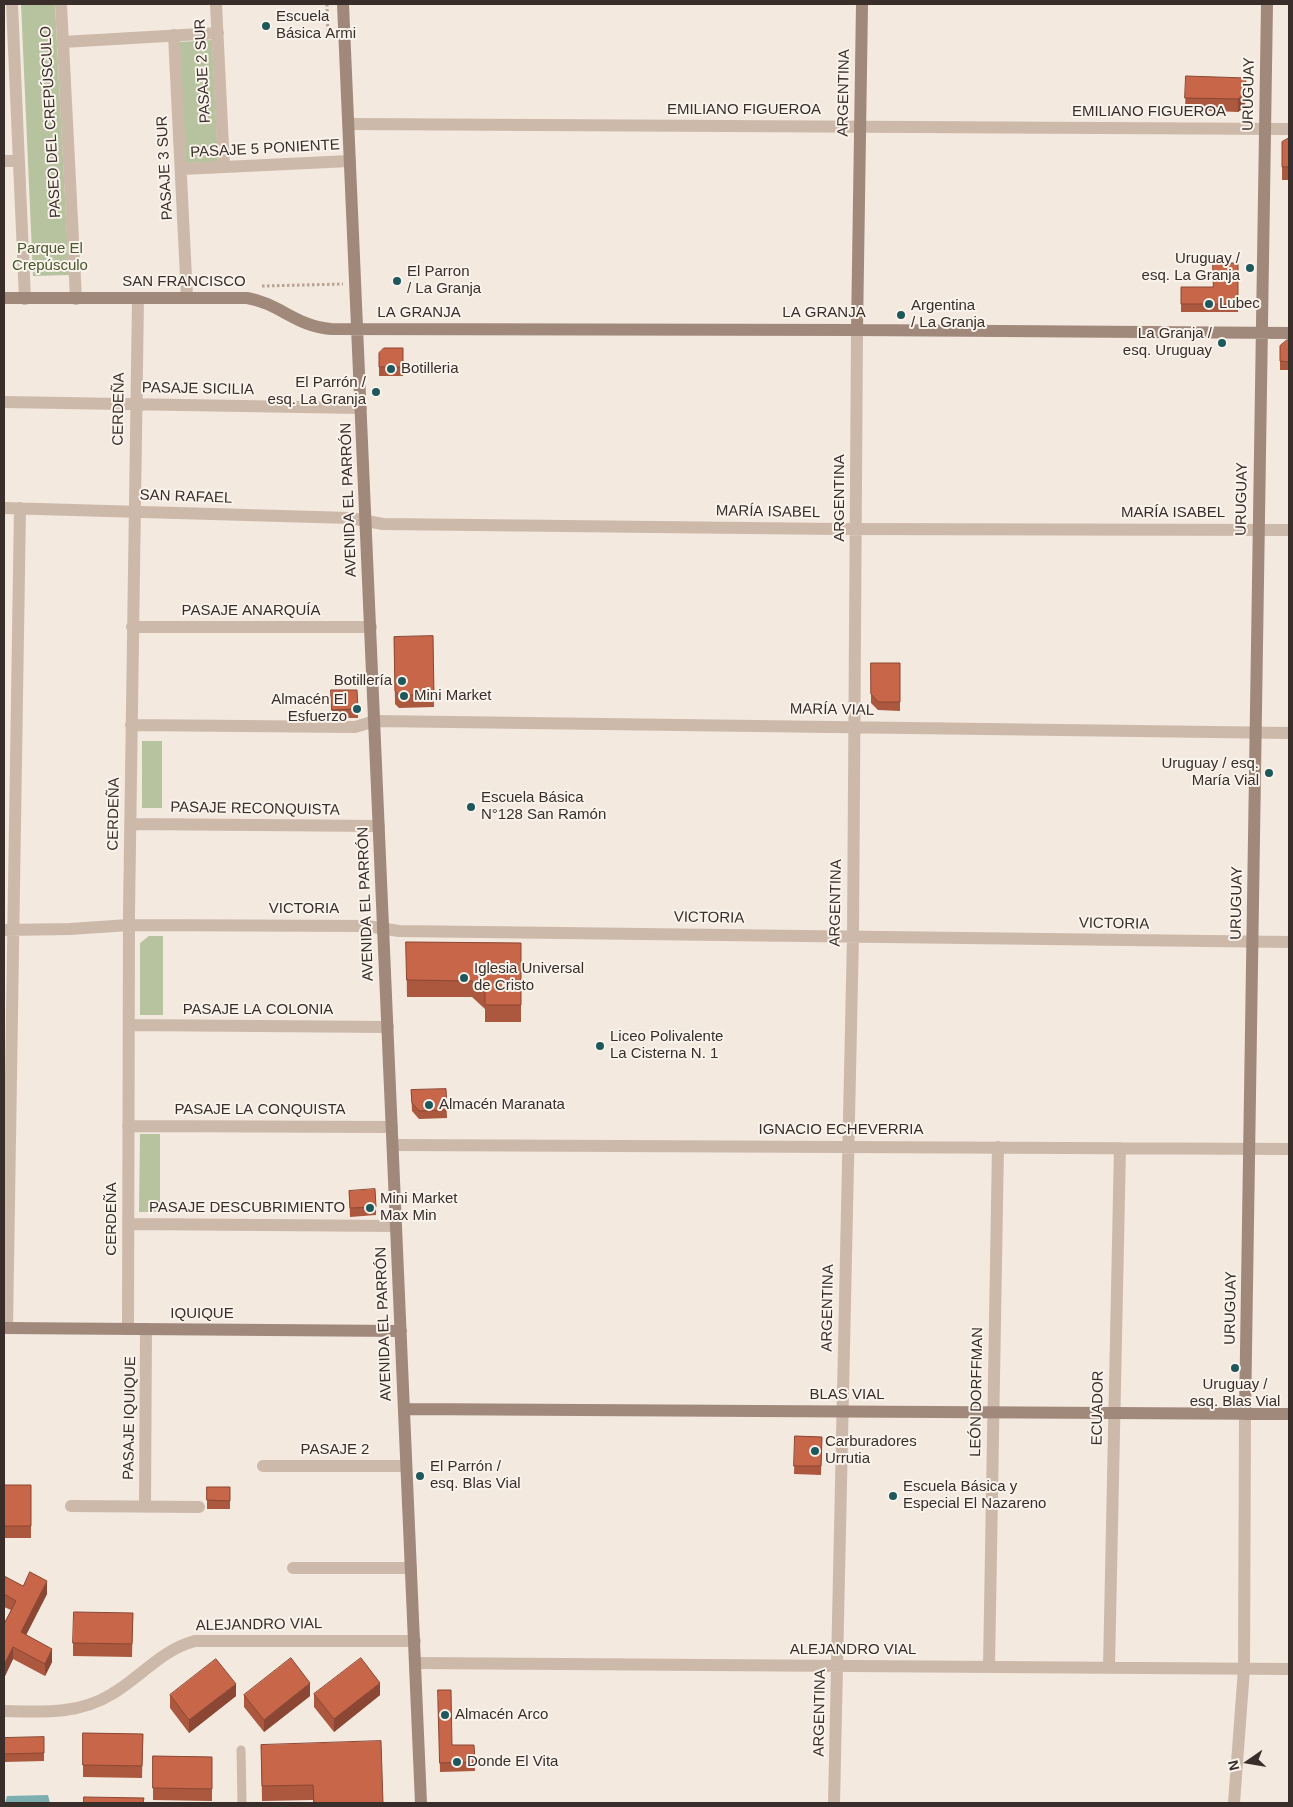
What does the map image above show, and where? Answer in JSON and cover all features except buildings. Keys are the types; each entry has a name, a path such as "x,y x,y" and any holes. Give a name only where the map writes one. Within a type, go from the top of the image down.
{"main road":[{"name":"AVENIDA EL PARRÓN","path":"343,4 421,1803"},
{"name":"ARGENTINA","path":"857,330 862,4"},
{"name":"URUGUAY","path":"1245,1414 1267,4"},
{"name":"SAN FRANCISCO","path":"4,298 257,299 266,302 299,322 314,327 358,329"},
{"name":"LA GRANJA","path":"358,329 1289,333"},
{"name":"IQUIQUE","path":"5,1328 401,1332"},
{"name":"BLAS VIAL","path":"404,1409 1289,1414"}],"street":[{"path":"12,4 9,53 19,161 25,299"},
{"name":"PASEO DEL CREPÚSCULO","path":"61,4 76,299"},
{"name":"PASAJE 2 SUR","path":"216,4 224,167"},
{"path":"63,42 218,33"},
{"name":"PASAJE 3 SUR","path":"174,35 187,298"},
{"name":"EMILIANO FIGUEROA","path":"349,124 1289,129"},
{"path":"4,161 19,161"},
{"name":"PASAJE 5 PONIENTE","path":"182,169 350,161"},
{"name":"CERDEÑA","path":"128,1329 129,925 138,299"},
{"name":"ARGENTINA","path":"834,1803 852,936 857,330"},
{"name":"PASAJE SICILIA","path":"4,402 361,408"},
{"name":"SAN RAFAEL","path":"4,508 350,518 366,521"},
{"path":"5,1328 9,930 20,508"},
{"name":"MARÍA ISABEL","path":"366,521 383,524 856,529 1289,530"},
{"name":"PASAJE ANARQUÍA","path":"132,628 371,627"},
{"name":"MARÍA VIAL","path":"131,725 354,727 375,721 1289,733"},
{"name":"PASAJE RECONQUISTA","path":"130,824 379,826"},
{"name":"VICTORIA","path":"9,930 70,929 129,925 357,926 399,931 1289,942"},
{"name":"PASAJE LA COLONIA","path":"129,1026 388,1027"},
{"name":"PASAJE LA CONQUISTA","path":"128,1126 392,1127"},
{"name":"IGNACIO ECHEVERRIA","path":"393,1144 1289,1149"},
{"name":"LEÓN DORFFMAN","path":"989,1667 998,1147"},
{"name":"ECUADOR","path":"1109,1668 1120,1148"},
{"name":"PASAJE DESCUBRIMIENTO","path":"128,1224 396,1226"},
{"name":"PASAJE IQUIQUE","path":"145,1507 146,1329"},
{"name":"URUGUAY","path":"1234,1803 1244,1669 1245,1414"},
{"name":"PASAJE 2","path":"263,1466 406,1466"},
{"path":"71,1506 199,1507"},
{"path":"293,1568 411,1568"},
{"name":"ALEJANDRO VIAL","path":"4,1711 63,1711 86,1706 113,1694 173,1649 195,1641 415,1641"},
{"name":"ALEJANDRO VIAL","path":"416,1663 1289,1669"}],"lane":[{"path":"241,1750 242,1803"}],"green space":[{"name":"Parque El Crepúsculo","path":"21,4 55,4 69,275 33,276"},
{"path":"212,40 218,162 186,163 179,42"},
{"path":"142,741 162,741 162,808 142,808"},
{"path":"149,936 163,936 163,1015 140,1015 140,943"},
{"path":"140,1134 160,1134 160,1212 139,1212"}],"water":[{"path":"48,1795 50,1803 5,1803 7,1796"}],"place":[{"name":"Escuela Básica Armi","path":"266,26"},
{"name":"Uruguay / esq. La Granja","path":"1250,268"},
{"name":"El Parron / La Granja","path":"397,281"},
{"name":"Lubec","path":"1209,304"},
{"name":"Argentina / La Granja","path":"901,315"},
{"name":"La Granja / esq. Uruguay","path":"1222,343"},
{"name":"Botilleria","path":"391,369"},
{"name":"El Parrón / esq. La Granja","path":"376,392"},
{"name":"Botillería","path":"402,681"},
{"name":"Mini Market","path":"404,696"},
{"name":"Almacén El Esfuerzo","path":"357,709"},
{"name":"Uruguay / esq. María Vial","path":"1269,773"},
{"name":"Escuela Básica N°128 San Ramón","path":"471,807"},
{"name":"Iglesia Universal de Cristo","path":"464,978"},
{"name":"Liceo Polivalente La Cisterna N. 1","path":"600,1046"},
{"name":"Almacén Maranata","path":"429,1105"},
{"name":"Mini Market Max Min","path":"370,1208"},
{"name":"Uruguay / esq. Blas Vial","path":"1235,1368"},
{"name":"Carburadores Urrutia","path":"815,1451"},
{"name":"El Parrón / esq. Blas Vial","path":"420,1476"},
{"name":"Escuela Básica y Especial El Nazareno","path":"893,1496"},
{"name":"Almacén Arco","path":"445,1715"},
{"name":"Donde El Vita","path":"457,1762"}]}
